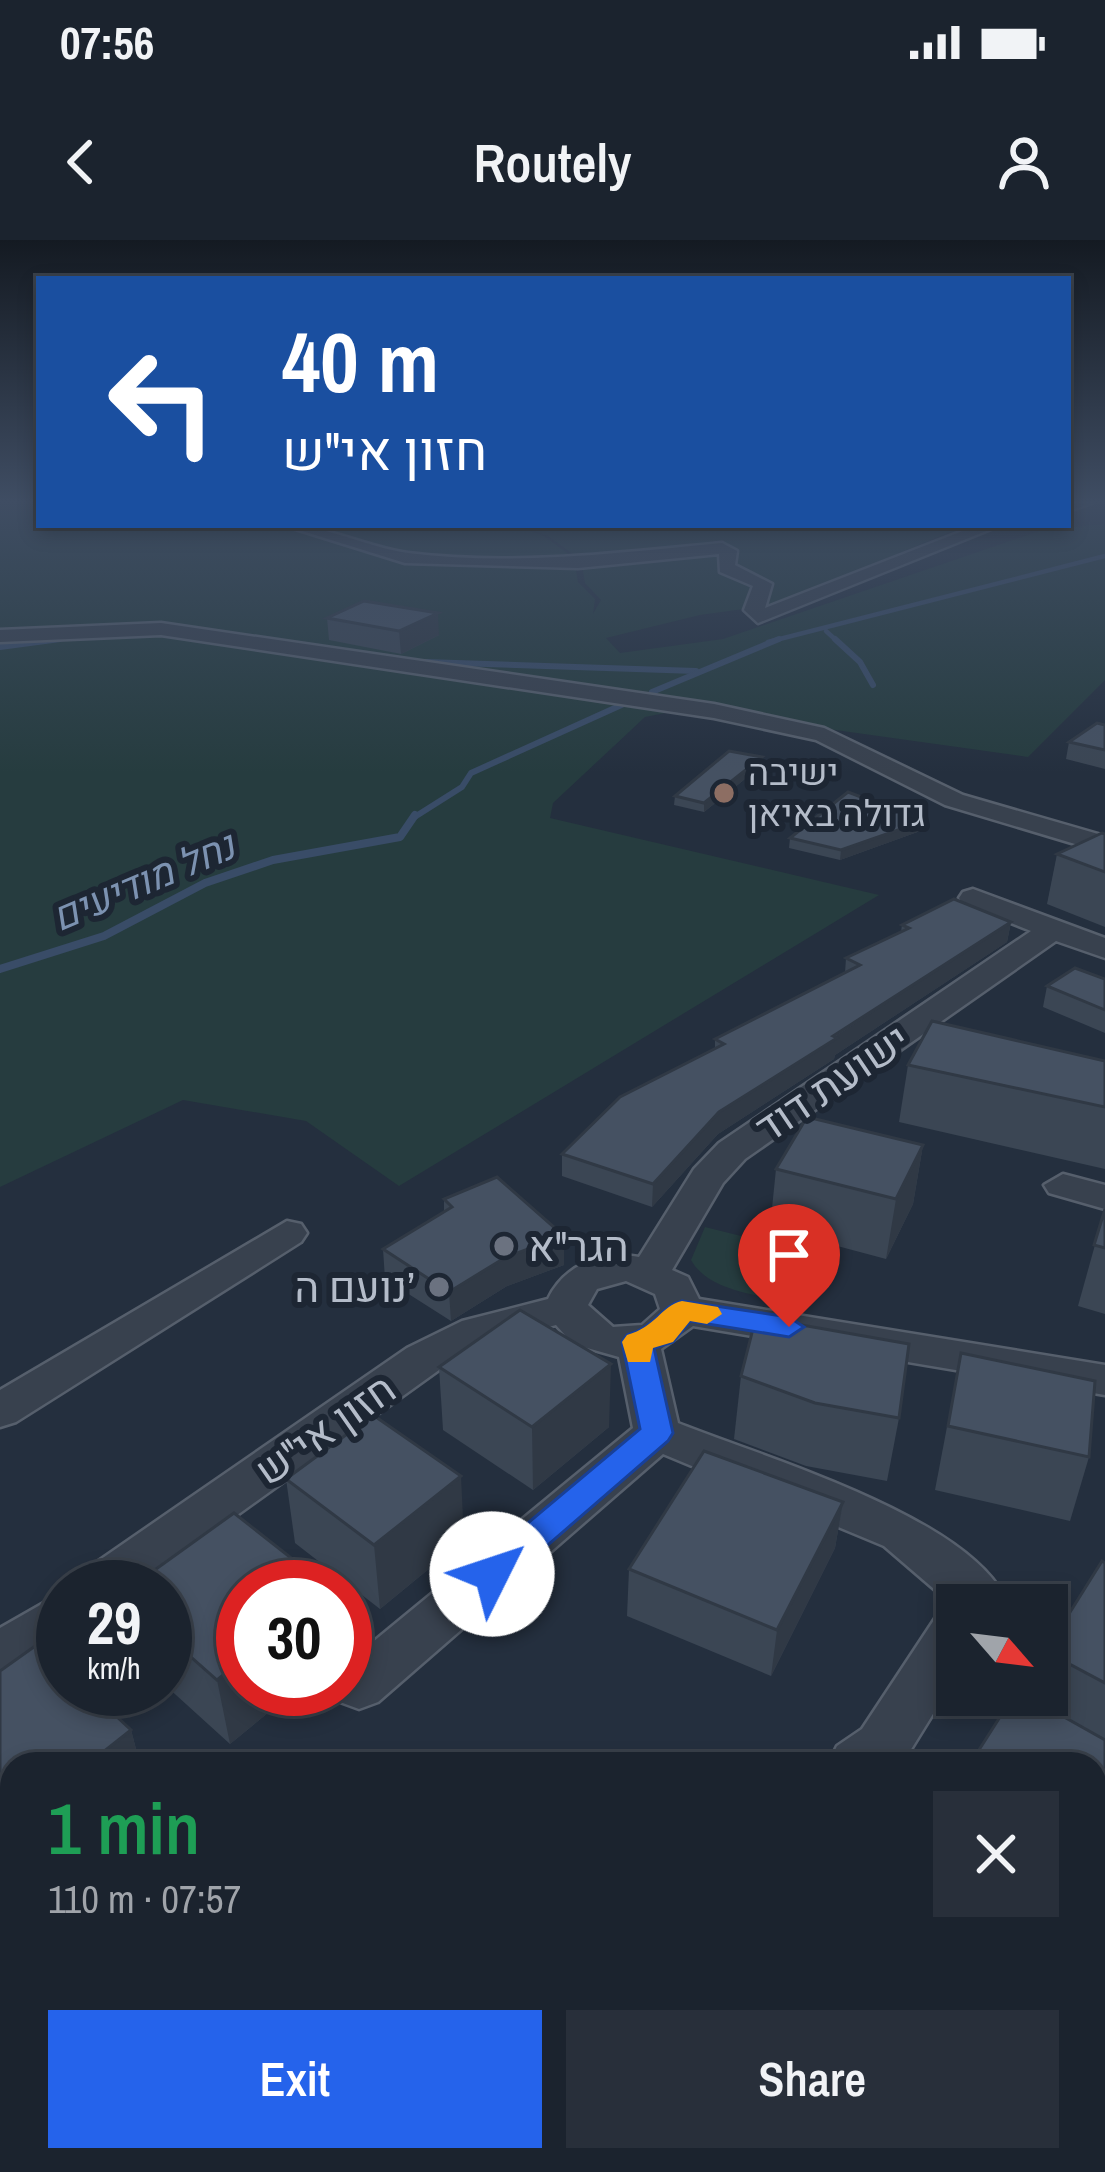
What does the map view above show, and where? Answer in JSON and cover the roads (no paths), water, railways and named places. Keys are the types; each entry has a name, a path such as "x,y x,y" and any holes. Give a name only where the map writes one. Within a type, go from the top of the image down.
{"street":[{"path":"760,593 754,610 758,617 819,593"},
{"path":"0,636 160,629 714,711 824,735 954,800 1105,845"},
{"path":"973,898 1105,949"},
{"name":"ישועת דוד","path":"650,1272 707,1177 732,1151 1052,930"},
{"path":"897,1038 935,1047"},
{"path":"1063,1185 1105,1197"},
{"path":"0,1411 287,1233"},
{"path":"604,1270 650,1272 673,1286 682,1310 662,1335 638,1342 595,1337 580,1328 568,1308 570,1292 587,1276 604,1270"},
{"name":"חזון אי\"ש","path":"137,1560 424,1359 477,1331 568,1308"},
{"path":"682,1310 1105,1380"},
{"path":"638,1342 657,1433"},
{"path":"657,1433 902,1533 964,1584"},
{"path":"372,1675 657,1433"},
{"path":"0,1657 36,1631"},
{"path":"875,1752 936,1662"}],"waterway":[{"path":"778,639 959,593"},
{"path":"826,631 838,642"},
{"path":"0,647 60,639 38,642"},
{"name":"נחל מודיעים","path":"652,692 778,639"},
{"name":"נחל מודיעים","path":"768,642 778,639"},
{"path":"835,639 860,662 873,685"},
{"path":"425,662 696,671"},
{"name":"נחל מודיעים","path":"413,818 462,787 471,773 628,702"},
{"name":"נחל מודיעים","path":"0,969 104,936 205,883 273,860 400,837 415,815"}],"place":[{"name":"ישיבה גדולה באיאן","path":"724,793"},
{"name":"הגר\"א","path":"504,1246"},
{"name":"נועם ה’","path":"439,1287"}]}
